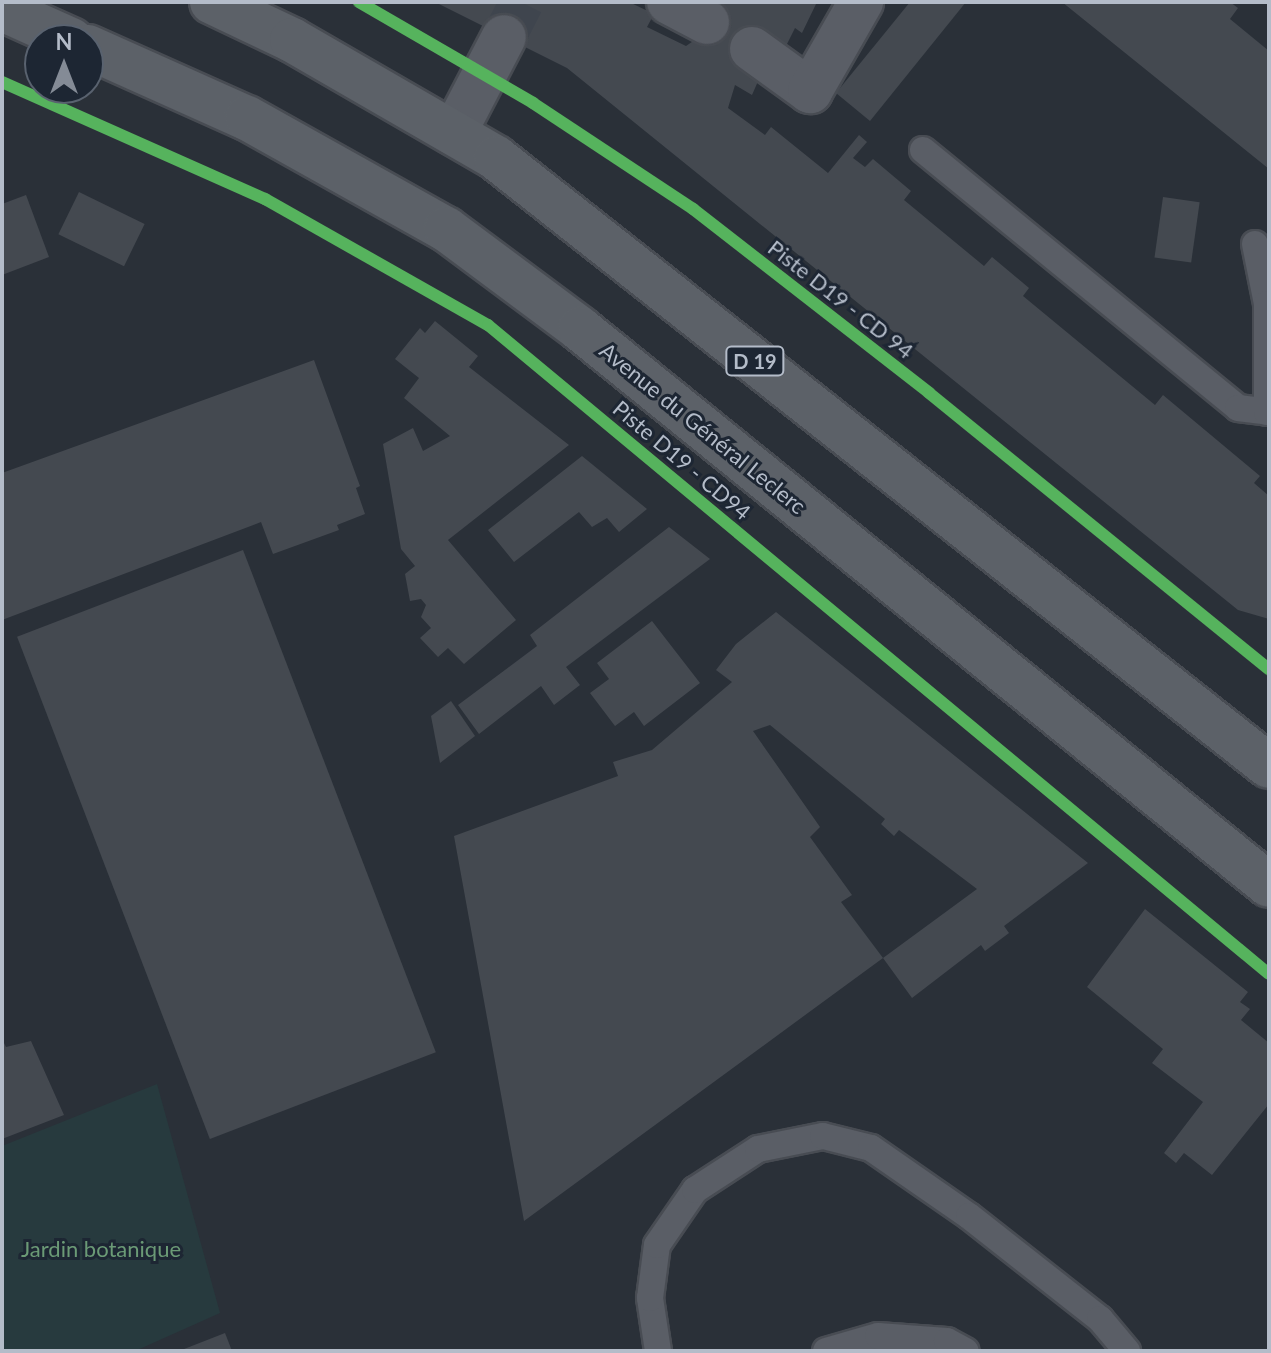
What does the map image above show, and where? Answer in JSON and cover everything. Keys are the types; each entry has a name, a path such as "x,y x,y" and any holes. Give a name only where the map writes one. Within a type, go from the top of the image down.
{"main road":[{"name":"D 19","path":"212,2 292,40 507,167 1269,766"},
{"path":"2,9 35,24"},
{"name":"Avenue du Général Leclerc","path":"104,54 247,118 446,229 580,329 1269,885"}],"street":[{"path":"669,2 707,22"},
{"path":"752,49 810,91 861,2"},
{"path":"454,133 504,37"}],"lane":[{"path":"923,150 1238,408 1268,412 1267,304 1255,244"},
{"path":"658,1351 650,1298 657,1245 695,1190 758,1149 823,1136 871,1148 969,1216 1100,1319 1127,1351"},
{"path":"826,1351 878,1336 947,1341 966,1351"}],"green space":[{"name":"Jardin botanique","path":"157,1084 220,1313 135,1351 2,1351 2,1146"}],"building":[{"path":"435,2 629,2 654,14 647,27 686,46 699,37 718,2 817,2 802,33 795,28 783,52 763,70 752,95 735,85 728,108 765,135 771,127 828,173 859,135 867,142 853,158 865,167 873,159 911,191 904,200 984,266 992,257 1029,288 1023,296 1155,405 1163,395 1260,476 1254,483 1269,496 1269,619 1238,610 567,68"},
{"path":"910,2 966,2 870,121 836,93"},
{"path":"1062,2 1230,2 1238,8 1230,19 1269,51 1269,169"},
{"path":"79,192 145,224 124,266 58,234"},
{"path":"26,195 49,257 2,275 2,204"},
{"path":"1163,197 1200,202 1191,263 1155,257"},
{"path":"435,321 478,356 469,367 569,445 448,540 516,620 464,664 448,648 438,657 420,638 431,628 421,617 426,605 421,599 410,601 405,574 415,566 401,549 383,444 413,428 423,451 450,436 404,398 419,378 395,359 420,328 425,333"},
{"path":"314,360 360,486 356,488 365,514 337,525 339,530 273,554 261,522 2,620 2,473"},
{"path":"582,456 647,509 619,532 607,518 592,527 579,512 514,562 488,530"},
{"path":"669,527 710,559 566,667 580,685 554,705 541,686 479,734 458,705 537,646 530,635"},
{"path":"243,550 436,1052 210,1139 17,637"},
{"path":"776,612 1088,863 1004,926 1009,933 985,951 981,945 912,998 883,958 524,1221 454,836 618,776 613,762 652,750 732,682 716,670 736,644","holes":["770,725 885,819 881,824 894,836 899,830 977,889 883,958 841,902 852,895 810,837 820,827 753,731"]},
{"path":"652,621 700,683 644,726 634,712 615,726 590,693 609,679 597,663"},
{"path":"451,701 475,736 440,763 431,716"},
{"path":"1145,909 1248,992 1240,1002 1250,1009 1241,1020 1269,1043 1269,1104 1212,1175 1184,1153 1176,1163 1164,1153 1203,1102 1152,1063 1163,1049 1087,987"},
{"path":"2,1039 6,1047 31,1041 64,1115 2,1139"},
{"path":"225,1333 232,1351 179,1351"}],"tunnel":[{"path":"504,37 522,2"}],"cycle path":[{"name":"Piste D19 - CD 94","path":"359,2 533,103 693,209 929,393 1269,669"},
{"name":"Piste D19 - CD94","path":"2,82 265,199 488,325 1269,974"}]}
